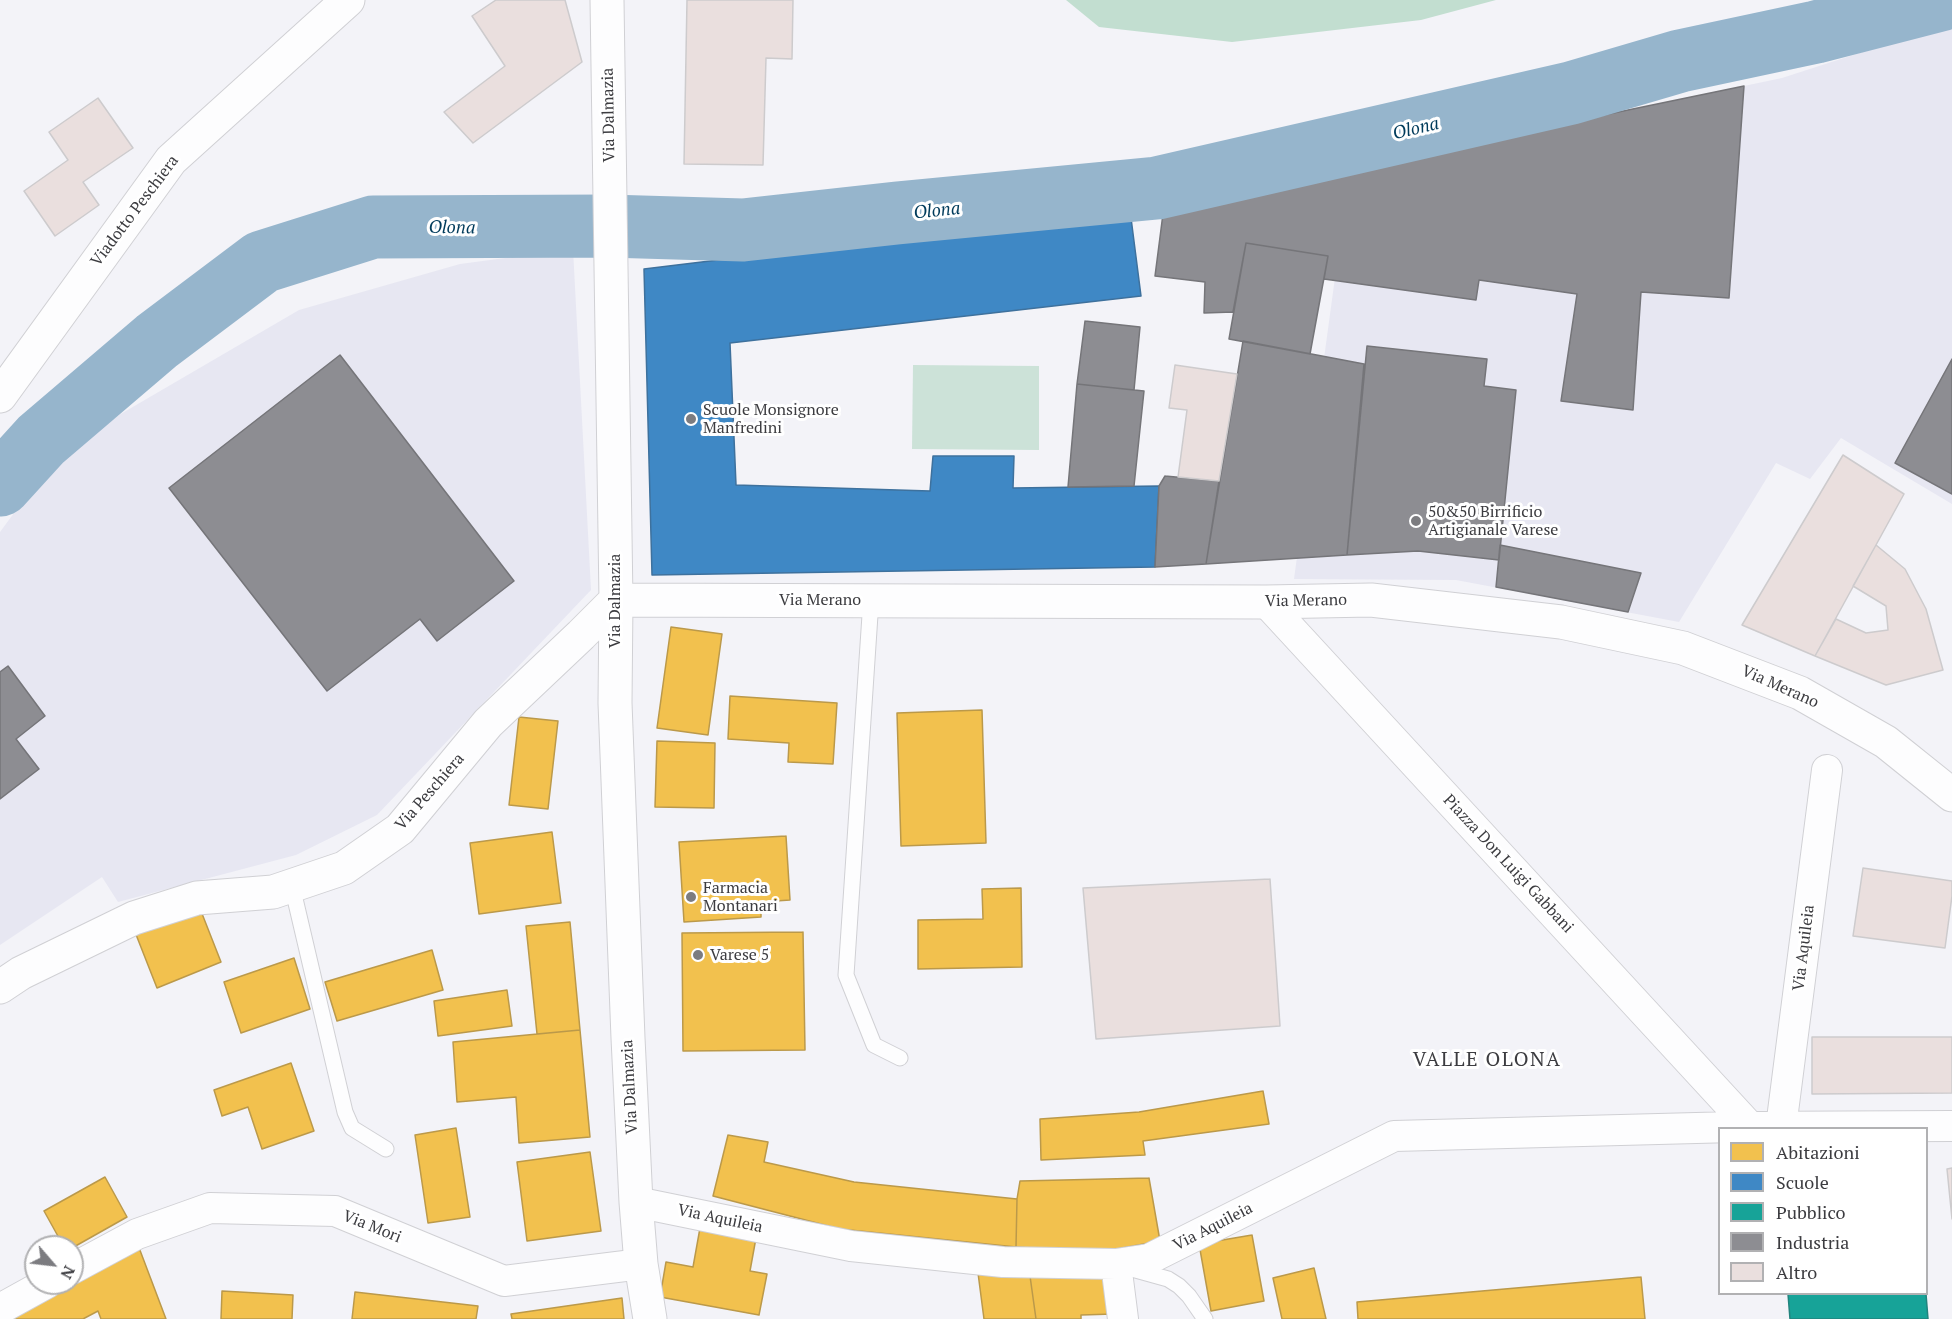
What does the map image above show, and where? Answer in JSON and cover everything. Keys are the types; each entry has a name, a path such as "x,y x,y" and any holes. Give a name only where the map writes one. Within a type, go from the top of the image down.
{"street":[{"name":"Viadotto Peschiera","path":"0,396 171,160 348,0"},
{"name":"Via Dalmazia","path":"607,0 616,600 615,703 627,1038 636,1202 641,1264 650,1319"},
{"name":"Via Merano","path":"616,600 1266,602 1371,600 1562,622 1683,648 1800,693 1886,742 1952,795"},
{"name":"Via Peschiera","path":"0,987 21,973 134,918 196,898 273,892 344,868 400,829 488,723 616,600"},
{"name":"Piazza Don Luigi Gabbani","path":"1266,602 1750,1127"},
{"name":"Via Aquileia","path":"1781,1127 1827,770"},
{"name":"Via Aquileia","path":"1750,1127 1952,1126"},
{"name":"Via Aquileia","path":"636,1202 851,1246 1003,1262 1116,1264 1149,1259 1394,1136 1718,1128"},
{"name":"Via Mori","path":"84,1263 137,1234 210,1208 335,1211 504,1281 641,1264"},
{"path":"1116,1264 1123,1319"},
{"path":"0,1309 25,1295"}],"lane":[{"path":"871,600 846,975 874,1046 900,1058"},
{"path":"292,886 345,1112 352,1128 386,1149"},
{"path":"1116,1264 1168,1279 1189,1296 1205,1319"}],"shaded area":[{"path":"1952,23 1952,504 1841,438 1810,479 1776,463 1679,622 1456,580 1294,579 1351,160 1572,122 1782,78"},
{"path":"573,249 591,590 377,815 296,855 118,902 102,877 0,945 0,532 42,475 119,415 299,310 460,264"}],"green space":[{"path":"1066,0 1496,0 1421,20 1232,42 1099,27"},
{"path":"913,365 1039,366 1039,450 912,449"}],"building: Abitazioni":[{"path":"671,627 722,634 708,735 657,728"},
{"path":"730,696 837,703 833,764 788,762 789,743 728,739"},
{"path":"982,710 986,843 901,846 897,713"},
{"path":"519,717 558,721 548,809 509,805"},
{"path":"657,741 715,743 714,808 655,807"},
{"path":"552,832 561,903 479,914 470,843"},
{"path":"786,836 790,900 761,902 761,917 684,922 679,842"},
{"path":"1021,888 1022,967 918,969 918,920 983,919 982,889"},
{"path":"199,906 221,962 157,988 135,932"},
{"path":"570,922 580,1030 537,1034 526,926"},
{"path":"803,932 805,1050 683,1051 682,933"},
{"path":"432,950 443,990 337,1021 325,982"},
{"path":"294,958 310,1009 241,1033 224,982"},
{"path":"507,990 512,1026 438,1036 434,1001"},
{"path":"580,1030 590,1137 519,1143 516,1097 457,1102 453,1042"},
{"path":"291,1063 314,1131 262,1149 248,1107 222,1116 214,1090"},
{"path":"1263,1091 1269,1124 1143,1141 1145,1155 1041,1160 1040,1119 1139,1112"},
{"path":"456,1128 470,1217 428,1223 415,1135"},
{"path":"728,1135 768,1142 764,1162 854,1182 1017,1199 1016,1247 840,1229 713,1196"},
{"path":"590,1152 601,1231 527,1241 517,1162"},
{"path":"105,1177 127,1217 84,1241 84,1235 57,1235 44,1211"},
{"path":"1149,1178 1160,1241 1095,1253 1016,1247 1017,1199 1020,1181"},
{"path":"700,1228 756,1238 750,1271 767,1274 759,1315 660,1297 666,1262 693,1267"},
{"path":"1252,1235 1264,1301 1211,1311 1199,1244"},
{"path":"138,1245 166,1319 101,1319 98,1311 83,1319 9,1319 7,1316 46,1295 84,1295 84,1274"},
{"path":"1314,1268 1326,1319 1282,1319 1273,1278"},
{"path":"978,1273 1030,1276 1036,1319 984,1319"},
{"path":"1113,1274 1113,1314 1081,1315 1081,1319 1036,1319 1030,1276"},
{"path":"1641,1277 1645,1319 1358,1319 1357,1302"},
{"path":"222,1291 293,1295 292,1319 221,1319"},
{"path":"355,1292 478,1306 476,1319 352,1319"},
{"path":"622,1298 624,1319 512,1319 511,1314"}],"building: Scuole":[{"path":"1130,210 1141,296 730,343 736,485 930,491 933,456 1014,456 1013,488 1159,486 1155,567 652,575 644,269"}],"building: Pubblico":[{"path":"1788,1295 1926,1295 1928,1319 1790,1319"}],"building: Industria":[{"path":"1744,86 1729,298 1641,292 1633,410 1561,401 1577,294 1479,280 1476,300 1324,279 1328,256 1246,243 1233,312 1204,313 1205,282 1155,276 1164,206"},
{"path":"1246,243 1328,256 1310,354 1229,339"},
{"path":"1085,321 1140,327 1134,390 1077,384"},
{"path":"1243,341 1364,364 1347,555 1206,564"},
{"path":"1367,346 1487,359 1484,386 1516,390 1499,560 1418,551 1347,555"},
{"path":"340,355 514,581 437,641 420,619 327,691 169,488"},
{"path":"1952,359 1952,494 1895,463"},
{"path":"1077,384 1144,391 1134,486 1068,487"},
{"path":"1165,476 1219,481 1206,564 1155,567 1159,486"},
{"path":"1500,545 1641,573 1628,612 1496,587"},
{"path":"8,666 45,716 16,739 39,769 0,799 0,672"}],"building: Altro":[{"path":"496,0 565,0 582,62 473,143 444,112 505,66 472,16"},
{"path":"687,0 793,0 792,59 766,58 763,165 684,164"},
{"path":"98,98 133,148 83,182 99,205 55,236 24,191 68,160 49,132"},
{"path":"1175,365 1237,374 1219,481 1178,477 1187,410 1169,408"},
{"path":"1843,455 1904,494 1815,656 1742,625"},
{"path":"1876,545 1905,569 1926,609 1943,670 1886,685 1815,656 1836,619 1866,633 1888,630 1886,606 1853,586"},
{"path":"1863,868 1952,881 1945,948 1853,936"},
{"path":"1270,879 1280,1026 1096,1039 1083,888"},
{"path":"1812,1037 1952,1037 1952,1093 1812,1094"},
{"path":"1952,1168 1952,1219 1947,1169"}],"waterway":[{"name":"Olona","path":"0,485 41,440 157,341 262,262 373,227 608,226 743,230 1157,188 1571,93 1680,61 1816,32 1940,0"}],"place":[{"name":"Scuole Monsignore Manfredini","path":"691,419"},
{"name":"50&50 Birrificio Artigianale Varese","path":"1416,521"},
{"name":"Farmacia Montanari","path":"691,897"},
{"name":"Varese 5","path":"698,955"}],"district":[{"name":"VALLE OLONA","path":"1487,1060"}]}
